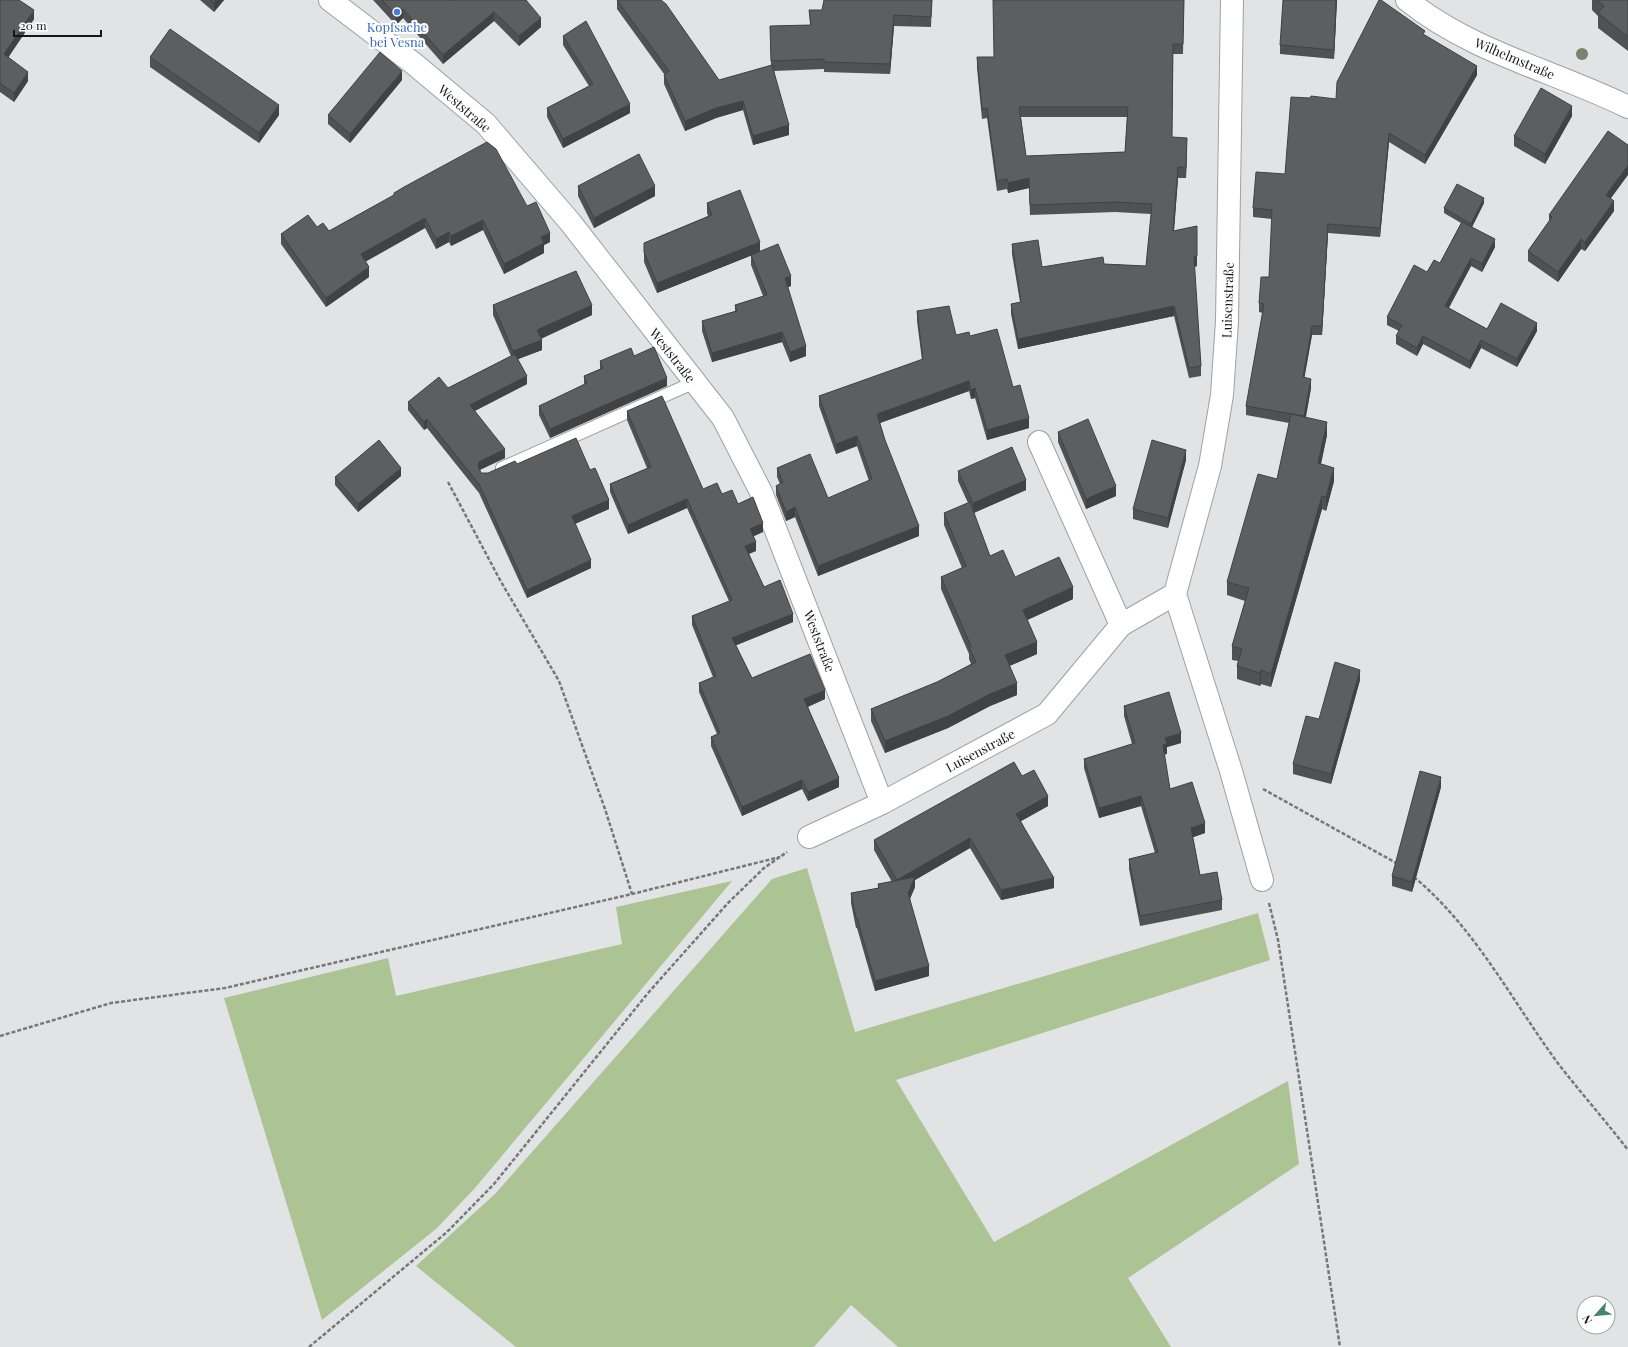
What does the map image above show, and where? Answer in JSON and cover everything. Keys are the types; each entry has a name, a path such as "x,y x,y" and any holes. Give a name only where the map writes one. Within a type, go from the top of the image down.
{"street":[{"name":"Weststraße","path":"330,0 413,63 486,124 570,222 723,418 761,492 882,803"},
{"name":"Luisenstraße","path":"809,837 882,803 1047,714 1121,625 1174,594 1210,466 1222,394 1227,314 1232,0"},
{"name":"Wilhelmstraße","path":"1407,0 1422,12 1467,37 1506,56 1628,106"},
{"path":"1039,442 1121,625"},
{"path":"1174,594 1231,771 1262,880"}],"lane":[{"path":"493,472 695,382"}],"path":[{"path":"448,482 500,580 559,681 605,809 632,894"},
{"path":"1231,771 1401,866"},
{"path":"309,1347 447,1232 494,1184 648,993 728,903 764,868 809,837"},
{"path":"0,1036 111,1003 225,988 632,894 780,857"},
{"path":"1412,875 1434,894 1470,935 1558,1062 1628,1150"},
{"path":"1262,880 1278,940 1340,1347"}],"green space":[{"path":"807,868 855,1032 1258,913 1270,960 896,1080 994,1242 1288,1081 1299,1164 1128,1278 1171,1347 898,1347 851,1305 814,1347 516,1347 416,1266 496,1193 772,879"},
{"path":"732,881 475,1188 436,1229 322,1320 224,998 388,958 396,996 622,944 616,907"}],"building":[{"path":"0,0 19,0 34,10 4,54 28,72 14,93 0,83"},
{"path":"382,0 526,0 541,18 519,36 494,12 443,55 403,9 396,15"},
{"path":"617,0 661,0 666,4 719,80 772,65 789,125 753,136 743,101 716,108 685,121 664,75 669,71"},
{"path":"824,0 932,0 931,17 894,15 890,64 824,62 824,59 771,61 770,26 811,25 809,10 822,10"},
{"path":"993,0 1184,0 1183,44 1173,44 1172,137 1187,138 1186,168 1178,167 1173,231 1197,226 1197,256 1194,257 1201,366 1189,368 1174,306 1018,339 1011,304 1021,302 1012,244 1038,240 1042,267 1103,257 1104,264 1146,266 1152,204 1115,202 1030,205 1029,178 1008,183 1007,179 997,181 987,108 982,109 977,57 994,57","holes":["1019,107 1128,107 1125,152 1026,156"]},
{"path":"1283,0 1336,0 1334,50 1280,45"},
{"path":"1379,0 1425,31 1423,34 1477,66 1425,155 1389,133 1380,228 1328,224 1322,326 1312,326 1303,377 1311,379 1304,416 1246,406 1264,304 1259,303 1261,277 1269,277 1272,210 1253,208 1256,172 1285,174 1291,97 1310,98 1311,96 1336,99 1337,82"},
{"path":"1597,0 1628,0 1628,37 1598,13 1604,6"},
{"path":"586,21 630,104 563,139 547,108 593,84 563,36"},
{"path":"170,29 279,105 259,133 150,57"},
{"path":"380,52 402,71 350,134 328,115"},
{"path":"1541,88 1572,106 1545,154 1514,136"},
{"path":"1608,131 1628,145 1628,165 1606,195 1614,201 1585,242 1581,239 1558,272 1528,251 1552,217 1549,215"},
{"path":"487,142 496,149 527,206 536,202 550,233 541,237 544,243 504,264 483,220 451,236 449,232 436,239 425,218 361,254 369,267 326,298 281,234 308,215 317,227 323,223 329,231 394,195 394,193 404,187"},
{"path":"639,154 655,186 594,218 578,186"},
{"path":"1457,184 1484,198 1471,224 1444,208"},
{"path":"740,190 760,242 657,283 644,252 644,243 712,215 707,203"},
{"path":"1462,222 1495,239 1482,264 1471,258 1445,306 1487,329 1501,303 1537,323 1517,359 1481,340 1470,361 1423,336 1417,348 1396,336 1402,325 1387,317 1414,265 1427,272 1434,260 1440,263"},
{"path":"778,244 791,276 785,278 806,346 790,352 782,332 712,353 702,321 737,311 735,305 767,295 751,255"},
{"path":"576,271 592,305 537,330 542,340 513,351 493,305"},
{"path":"949,306 956,335 969,332 970,336 997,329 1013,387 1020,385 1029,418 987,430 975,388 971,390 969,381 877,414 885,440 919,526 818,566 795,507 786,512 776,486 783,482 777,468 810,454 828,498 872,479 857,436 836,444 819,396 923,359 917,311"},
{"path":"654,347 667,378 550,429 539,406 587,383 584,376 603,368 600,361 631,348 634,356"},
{"path":"515,354 527,376 470,405 505,449 479,462 478,466 481,473 488,473 515,461 517,464 576,438 590,470 595,468 609,500 572,516 591,560 527,590 479,484 427,419 424,422 408,402 439,377 448,388"},
{"path":"662,396 703,489 717,483 722,494 732,490 738,504 753,497 763,523 750,529 756,542 745,546 764,587 780,580 793,614 732,638 752,678 810,654 825,690 804,699 839,778 808,792 802,780 742,807 711,737 720,733 699,683 716,676 692,616 732,600 687,499 628,525 610,484 651,467 627,411"},
{"path":"1291,414 1327,422 1318,463 1334,468 1326,497 1322,496 1271,674 1261,670 1260,673 1237,666 1242,649 1232,646 1249,588 1227,582 1258,474 1277,479"},
{"path":"1088,419 1116,486 1086,499 1058,432"},
{"path":"379,440 401,468 358,504 335,477"},
{"path":"1152,440 1186,450 1168,518 1133,509"},
{"path":"1012,447 1026,480 973,503 958,471"},
{"path":"970,502 990,556 1003,550 1015,577 1059,557 1073,587 1023,610 1037,642 1005,655 1017,683 990,694 948,716 885,741 871,709 937,682 976,662 969,647 971,646 941,577 966,566 944,513"},
{"path":"1335,662 1360,670 1331,774 1293,764 1306,716 1319,719"},
{"path":"1169,692 1181,733 1165,738 1167,744 1163,745 1170,789 1192,782 1205,823 1191,828 1200,875 1217,872 1222,900 1140,916 1129,859 1158,852 1141,796 1099,808 1084,759 1135,743 1124,706"},
{"path":"1014,762 1022,776 1034,770 1048,796 1016,814 1054,878 1001,890 970,838 897,880 874,840"},
{"path":"1420,771 1441,777 1412,882 1392,876"},
{"path":"915,877 908,893 929,966 875,981 856,918 851,893 879,888 878,884"}],"place":[{"name":"Kopfsache bei Vesna","path":"397,12"}]}
